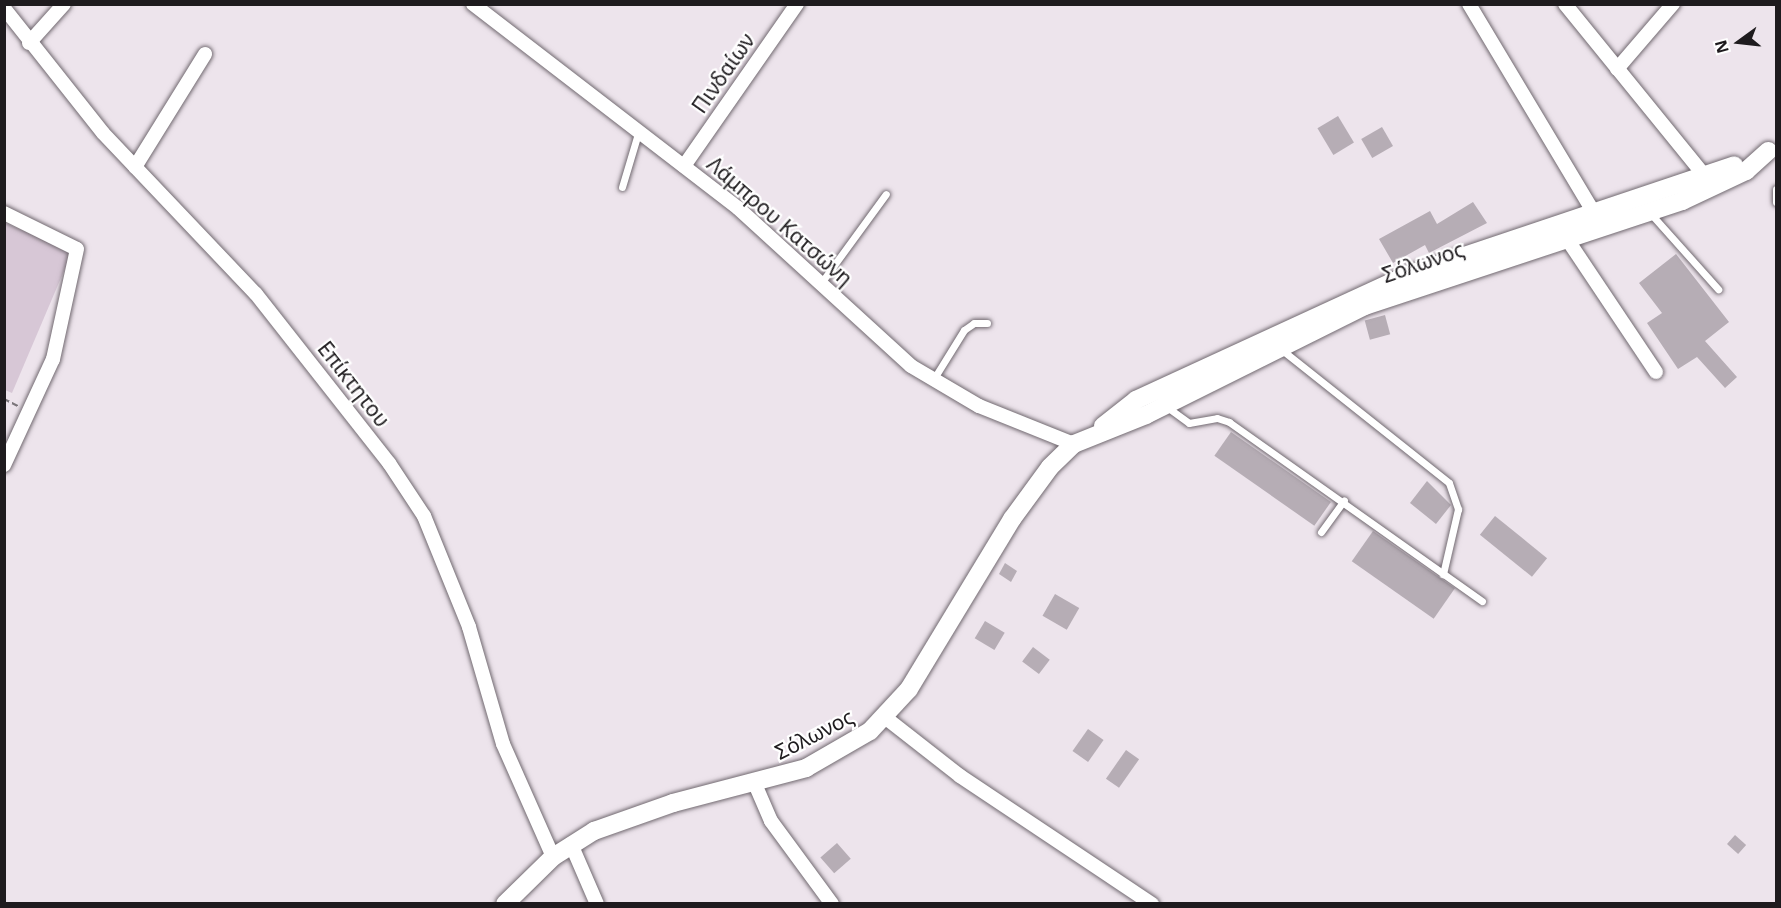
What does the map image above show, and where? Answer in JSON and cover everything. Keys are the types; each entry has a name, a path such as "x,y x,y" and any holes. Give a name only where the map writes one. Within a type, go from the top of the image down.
{"street":[{"path":"29,43 64,4"},
{"name":"Λάμπρου Κατσώνη","path":"473,4 738,208 933,380 979,406 1074,444"},
{"name":"Πινδαίων","path":"684,166 797,4"},
{"path":"1470,4 1594,213"},
{"path":"1617,69 1673,4"},
{"path":"1572,7 1617,69 1705,176"},
{"name":"Επίκτητου","path":"4,8 29,43 135,167 256,294 389,463 424,516 469,627 503,744 553,857"},
{"path":"135,167 205,54"},
{"name":"Σόλωνος","path":"1097,432 1136,400 1359,296 1705,176 1772,149"},
{"name":"Σόλωνος","path":"505,903 553,857 571,844 643,812 755,784 806,768 844,749 886,718 923,668 1012,519 1050,467 1074,444 1097,432 1165,405 1376,302 1649,212 1746,171 1772,149"},
{"path":"4,213 77,249 52,359 7,457"},
{"path":"1568,239 1656,372"},
{"path":"886,718 960,776 1152,903"},
{"path":"755,784 776,829 832,903"},
{"path":"571,844 597,903"}],"lane":[{"path":"622,187 639,130"},
{"path":"1776,189 1776,202"},
{"path":"821,283 886,194"},
{"path":"1649,212 1718,289"},
{"path":"933,380 967,327 987,323"},
{"path":"1280,349 1449,483 1458,509 1443,574"},
{"path":"1165,405 1189,423 1217,417 1229,422 1344,500 1482,601"},
{"path":"1322,532 1344,500"}],"shaded area":[{"path":"5,223 72,252 12,393 5,390"}],"building":[{"path":"1338,116 1354,143 1333,155 1317,128"},
{"path":"1382,127 1393,146 1372,158 1361,139"},
{"path":"1473,202 1487,223 1429,253 1425,245 1393,263 1379,239 1430,211 1437,224"},
{"path":"1676,254 1729,322 1705,341 1737,377 1725,388 1697,357 1678,369 1647,323 1662,313 1639,283"},
{"path":"1385,315 1390,334 1370,340 1365,320"},
{"path":"1231,432 1331,502 1314,526 1214,456"},
{"path":"1427,481 1451,505 1436,524 1410,503"},
{"path":"1495,516 1547,558 1532,577 1480,535"},
{"path":"1373,531 1455,588 1434,619 1352,561"},
{"path":"1005,563 1017,571 1011,582 999,574"},
{"path":"1055,594 1079,608 1067,630 1042,616"},
{"path":"985,621 1005,633 994,650 975,638"},
{"path":"1033,647 1050,660 1039,674 1022,661"},
{"path":"1088,729 1104,740 1088,762 1073,751"},
{"path":"1126,750 1139,759 1119,788 1106,779"},
{"path":"1735,835 1746,845 1738,854 1727,844"},
{"path":"837,843 851,859 834,873 820,857"}]}
